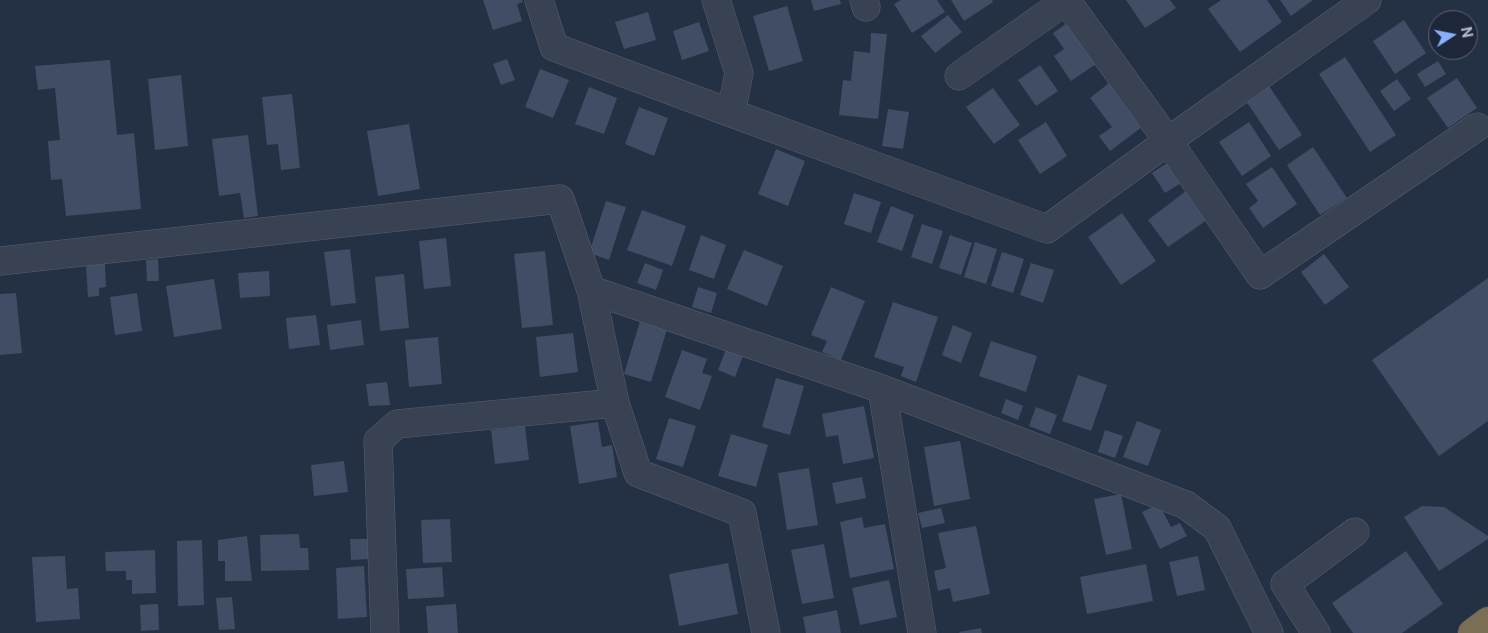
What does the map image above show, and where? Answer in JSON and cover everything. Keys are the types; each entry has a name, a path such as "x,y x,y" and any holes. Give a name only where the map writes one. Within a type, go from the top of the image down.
{"highway":[{"path":"1472,633 1488,621"}],"street":[{"path":"540,0 554,47 1047,229 1368,0"},
{"path":"716,0 739,73 731,113"},
{"path":"959,76 1067,0 1168,141 1260,275 1478,127"},
{"path":"0,261 560,199 591,290 615,403 638,473 742,513 766,633"},
{"path":"591,290 882,389 1186,505 1217,528 1269,633"},
{"path":"882,389 922,633"},
{"path":"385,633 378,441 397,424 615,403"},
{"path":"1316,633 1285,584 1355,532"}],"building":[{"path":"483,0 522,0 523,2 517,4 522,21 493,30"},
{"path":"811,0 840,0 841,4 814,11"},
{"path":"901,0 937,0 945,12 912,33 894,4"},
{"path":"951,0 992,0 993,2 964,21"},
{"path":"1126,0 1170,0 1176,8 1145,28"},
{"path":"1221,0 1267,0 1282,22 1240,52 1208,9"},
{"path":"1280,0 1313,0 1291,16"},
{"path":"787,6 803,61 769,71 753,16"},
{"path":"648,12 656,40 624,49 615,22"},
{"path":"948,15 962,32 935,53 921,36"},
{"path":"1404,20 1426,53 1395,74 1373,41"},
{"path":"1070,21 1099,62 1071,81 1054,56 1064,49 1053,33"},
{"path":"699,22 709,51 682,60 673,31"},
{"path":"871,33 887,34 878,119 839,115 843,80 851,81 854,51 870,53"},
{"path":"1345,57 1396,135 1370,152 1319,74"},
{"path":"507,59 515,80 501,85 493,64"},
{"path":"110,60 117,135 134,133 141,209 66,216 62,179 51,180 48,141 60,140 55,88 38,90 35,66"},
{"path":"1438,61 1446,74 1425,87 1417,74"},
{"path":"1040,65 1058,91 1036,106 1018,80"},
{"path":"540,69 569,80 553,118 525,107"},
{"path":"181,75 188,146 155,150 148,79"},
{"path":"1457,78 1477,108 1448,128 1427,98"},
{"path":"1397,79 1411,99 1394,111 1380,91"},
{"path":"1109,83 1142,127 1110,151 1099,136 1112,127 1090,98"},
{"path":"1269,86 1302,135 1279,150 1246,101"},
{"path":"589,87 617,98 604,134 575,124"},
{"path":"993,88 1020,125 994,144 966,107"},
{"path":"292,94 300,168 281,170 278,144 267,145 262,97"},
{"path":"639,107 668,118 654,156 625,144"},
{"path":"888,109 909,112 903,149 882,146"},
{"path":"1046,122 1067,156 1040,174 1018,140"},
{"path":"1249,122 1271,156 1242,176 1219,142"},
{"path":"409,124 420,189 378,196 367,131"},
{"path":"248,135 258,216 244,218 240,193 219,196 212,139"},
{"path":"1313,147 1347,198 1320,215 1287,165"},
{"path":"776,149 805,161 788,206 758,194"},
{"path":"1167,163 1181,183 1165,193 1152,173"},
{"path":"1272,167 1297,204 1263,228 1249,208 1258,201 1246,184"},
{"path":"1186,191 1207,220 1168,247 1148,220"},
{"path":"854,193 881,202 871,233 844,224"},
{"path":"606,201 626,207 609,260 589,253"},
{"path":"891,206 914,215 902,251 877,242"},
{"path":"642,210 686,226 672,266 627,250"},
{"path":"1122,213 1156,261 1121,285 1088,237"},
{"path":"922,224 943,231 932,264 911,257"},
{"path":"701,235 726,245 714,279 689,270"},
{"path":"950,235 972,243 961,275 939,268"},
{"path":"446,238 451,286 424,289 419,241"},
{"path":"975,242 997,249 986,284 964,277"},
{"path":"350,249 356,303 331,306 324,252"},
{"path":"744,250 783,266 767,306 727,289"},
{"path":"545,251 553,325 522,328 514,254"},
{"path":"1002,252 1024,259 1013,293 991,286"},
{"path":"1324,254 1349,287 1325,305 1301,272"},
{"path":"158,259 159,281 147,281 146,260"},
{"path":"645,263 663,270 656,290 637,283"},
{"path":"1031,263 1054,270 1043,303 1020,295"},
{"path":"105,264 106,287 99,288 99,296 88,297 86,265"},
{"path":"269,271 270,296 240,298 238,273"},
{"path":"404,274 409,328 380,331 375,277"},
{"path":"1488,278 1488,421 1439,456 1372,360"},
{"path":"214,279 222,329 174,337 166,286"},
{"path":"698,287 717,293 711,313 692,307"},
{"path":"831,287 865,301 841,360 822,352 827,341 811,335"},
{"path":"16,293 22,353 0,355 0,294"},
{"path":"137,293 142,331 115,335 110,297"},
{"path":"893,302 938,317 916,382 901,376 904,367 874,357"},
{"path":"316,315 320,345 289,349 286,318"},
{"path":"641,318 668,326 651,382 624,374"},
{"path":"361,320 364,345 330,350 327,325"},
{"path":"953,325 972,333 961,363 942,355"},
{"path":"573,333 578,372 540,377 536,337"},
{"path":"438,337 442,384 409,387 405,340"},
{"path":"991,341 1037,356 1026,392 979,376"},
{"path":"726,349 743,356 735,377 718,370"},
{"path":"682,350 707,359 702,373 712,376 700,410 665,397"},
{"path":"1078,375 1107,385 1091,431 1062,421"},
{"path":"776,378 804,386 790,435 762,427"},
{"path":"387,382 390,405 369,406 366,384"},
{"path":"1006,399 1023,406 1018,420 1001,413"},
{"path":"864,406 874,458 843,464 838,435 826,437 822,414"},
{"path":"1036,407 1057,415 1050,434 1029,426"},
{"path":"669,418 696,426 683,467 656,459"},
{"path":"1137,421 1161,430 1148,466 1123,457"},
{"path":"598,422 602,447 612,445 617,477 579,484 570,426"},
{"path":"525,426 529,460 495,464 491,430"},
{"path":"1105,430 1123,436 1115,458 1098,452"},
{"path":"731,434 768,445 756,487 718,476"},
{"path":"960,441 970,499 934,506 924,447"},
{"path":"344,461 348,492 314,496 311,465"},
{"path":"809,468 818,525 787,530 778,473"},
{"path":"862,477 866,498 836,504 832,483"},
{"path":"1121,494 1132,549 1106,555 1094,499"},
{"path":"1159,504 1171,527 1180,523 1187,536 1160,549 1142,512"},
{"path":"1422,506 1444,507 1488,536 1488,539 1439,571 1404,517"},
{"path":"941,508 945,523 922,528 918,513"},
{"path":"862,517 864,528 885,524 894,569 850,578 840,522"},
{"path":"450,519 452,562 423,563 421,520"},
{"path":"976,526 990,594 953,602 950,588 938,591 934,571 946,568 938,533"},
{"path":"299,534 300,548 308,548 309,570 261,571 260,535"},
{"path":"247,536 252,581 225,581 225,561 218,561 218,540"},
{"path":"350,539 370,539 371,559 351,560"},
{"path":"202,540 204,605 178,606 177,541"},
{"path":"824,544 834,598 802,604 791,550"},
{"path":"155,550 156,593 132,594 132,580 126,580 126,571 106,571 105,552"},
{"path":"1406,551 1443,604 1402,633 1353,633 1332,603"},
{"path":"65,556 67,589 78,588 80,619 36,622 32,557"},
{"path":"1198,556 1205,590 1177,596 1169,562"},
{"path":"728,563 738,614 679,626 669,574"},
{"path":"1146,564 1153,601 1087,614 1080,577"},
{"path":"364,566 367,617 338,619 336,568"},
{"path":"442,567 444,597 408,599 406,569"},
{"path":"889,580 897,617 860,625 852,588"},
{"path":"232,597 235,629 219,630 216,598"},
{"path":"158,604 159,630 141,631 140,605"},
{"path":"456,604 458,633 428,633 426,606"},
{"path":"837,610 841,633 806,633 803,617"},
{"path":"981,628 982,633 959,632"}]}
